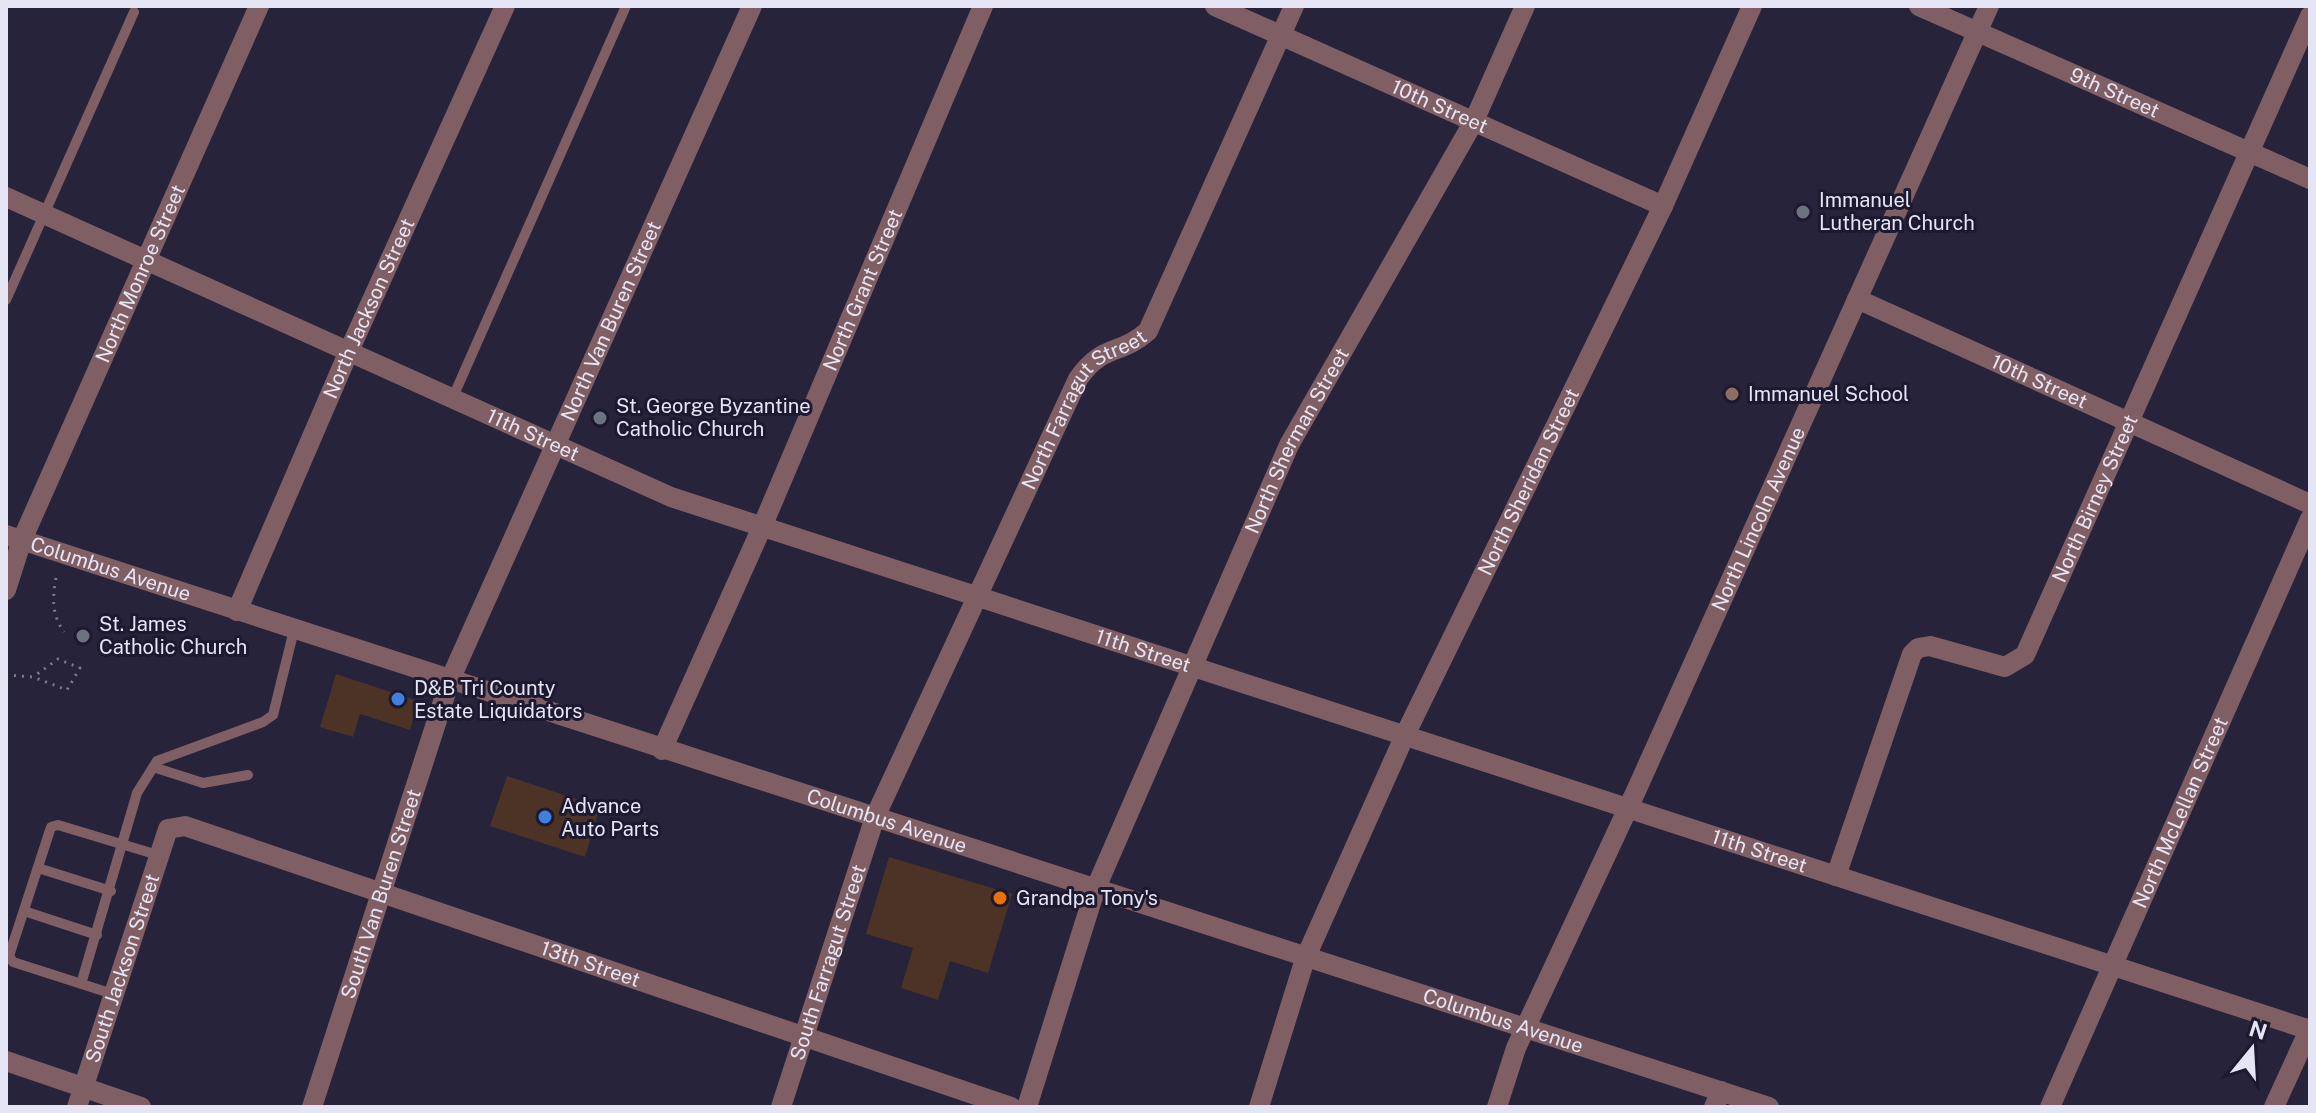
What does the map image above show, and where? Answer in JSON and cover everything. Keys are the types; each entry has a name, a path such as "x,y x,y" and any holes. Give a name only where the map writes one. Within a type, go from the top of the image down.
{"street":[{"name":"North Monroe Street","path":"6,590 14,538 145,261 259,6"},
{"name":"North Jackson Street","path":"237,611 349,351 505,6"},
{"name":"North Van Buren Street","path":"450,680 752,6"},
{"name":"North Grant Street","path":"662,750 762,527 983,6"},
{"name":"10th Street","path":"1215,6 1663,206"},
{"name":"North Farragut Street","path":"875,817 1078,379 1099,354 1134,343 1148,331 1294,6"},
{"name":"North Sherman Street","path":"1027,1107 1095,890 1289,445 1474,121 1525,6"},
{"name":"North Sheridan Street","path":"1259,1107 1305,959 1405,735 1663,206 1752,6"},
{"name":"9th Street","path":"1919,6 2310,179"},
{"name":"North Lincoln Avenue","path":"1497,1107 1516,1048 1528,1030 1989,6"},
{"name":"North Birney Street","path":"1836,876 1912,654 1918,648 1930,646 2005,667 2025,655 2310,16"},
{"name":"11th Street","path":"6,197 671,497 2310,1029"},
{"name":"10th Street","path":"1857,299 2128,419 2310,504"},
{"name":"North McLellan Street","path":"2050,1107 2310,519"},
{"name":"Columbus Avenue","path":"14,538 1528,1030 1718,1099 1769,1107"},
{"name":"South Van Buren Street","path":"312,1107 450,680"},
{"name":"South Farragut Street","path":"781,1107 875,817"},
{"name":"13th Street","path":"168,829 185,826 1011,1107"},
{"name":"South Jackson Street","path":"81,1097 168,829"},
{"path":"2274,1107 2310,1029"},
{"path":"6,1061 81,1097 141,1107"}],"lane":[{"path":"453,397 626,6"},
{"path":"6,300 134,12"},
{"path":"81,984 111,891 137,793 157,761 263,722 273,715 294,630"},
{"path":"153,767 203,783 248,775"},
{"path":"116,995 13,962 9,956 51,827 58,825 161,856"},
{"path":"38,868 111,891"},
{"path":"24,911 97,935"}],"path":[{"path":"56,578 52,599 57,623 64,632"},
{"path":"6,675 33,677 67,690 80,668 58,659 33,677"}],"building":[{"path":"336,674 418,701 410,730 360,714 353,737 320,727"},
{"name":"Advance Auto Parts","path":"507,776 600,807 585,857 490,826"},
{"path":"889,857 1012,894 988,973 950,961 938,1000 901,988 913,948 866,934"}],"place":[{"name":"Immanuel Lutheran Church","path":"1803,212"},
{"name":"Immanuel School","path":"1732,394"},
{"name":"St. George Byzantine Catholic Church","path":"600,418"},
{"name":"St. James Catholic Church","path":"83,636"},
{"name":"D&B Tri County Estate Liquidators","path":"398,699"},
{"name":"Advance Auto Parts","path":"545,817"},
{"name":"Grandpa Tony's","path":"1000,898"}]}
